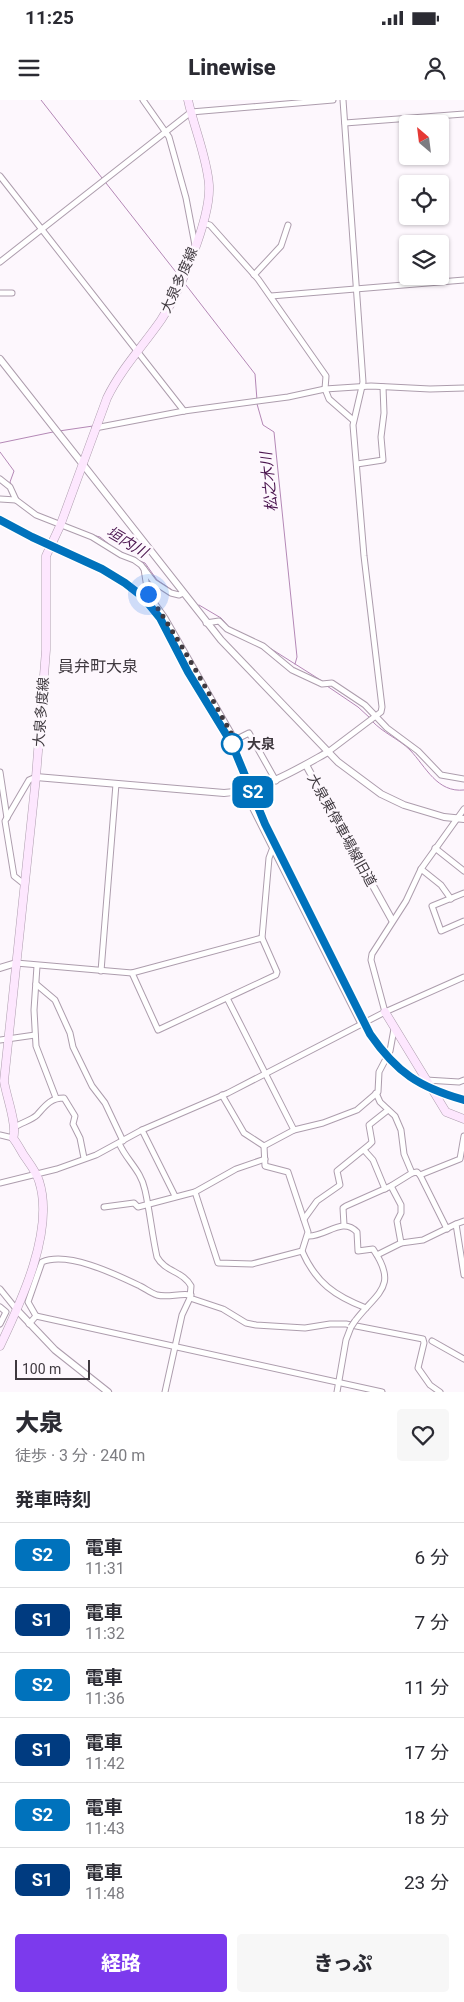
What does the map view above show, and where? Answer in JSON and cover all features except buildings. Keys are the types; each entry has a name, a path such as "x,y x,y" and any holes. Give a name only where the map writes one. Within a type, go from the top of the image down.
{"main road":[{"name":"大泉多度線","path":"13,1138 15,1127 4,1081 3,1039 16,963 36,777 46,650 46,556 60,526 95,426 117,378 174,297 204,223 209,184 188,100"},
{"path":"385,1012 446,1112 464,1119"},
{"path":"0,1346 31,1276 42,1224 43,1200 37,1174 13,1138"}],"street":[{"path":"143,100 167,131 186,198 195,245"},
{"path":"0,262 191,112 333,100"},
{"path":"328,752 368,722 382,707 364,556 354,420 363,384 343,100"},
{"path":"345,123 464,114"},
{"path":"0,176 43,228 183,410"},
{"path":"204,223 210,225 271,296 326,376 326,387 335,406 354,420"},
{"path":"254,274 281,246 288,224"},
{"path":"271,296 464,280"},
{"path":"0,293 12,292"},
{"path":"0,359 206,622 328,752 352,774 381,794 425,812 460,818"},
{"path":"95,426 183,410 257,401 326,387 363,384 430,389 464,388"},
{"path":"358,464 383,460 381,438 384,413 383,386"},
{"path":"0,479 10,487 16,500 36,515 92,538 121,555 134,560 154,582 171,594 179,595 183,593"},
{"path":"0,499 16,500"},
{"path":"144,569 148,594 165,618 235,740 250,733 276,781"},
{"path":"206,622 218,622 227,629 263,646 292,670 327,683 365,705 387,728 418,751 441,775 464,779"},
{"name":"大泉東停車場線旧道","path":"328,752 306,765 392,920"},
{"path":"4,819 29,780 36,777 224,793 244,792 276,781 306,765"},
{"path":"0,772 4,819 14,876 24,884"},
{"path":"101,971 116,784"},
{"path":"244,792 361,1024"},
{"path":"385,1012 371,958 392,920 403,906 421,869 435,848 460,818 464,809"},
{"path":"435,848 464,871"},
{"path":"132,972 158,1030 277,974 262,938 269,858 272,850"},
{"path":"421,869 440,885 451,899"},
{"path":"464,894 432,906 441,931 464,921"},
{"path":"0,968 16,963 132,972 262,938"},
{"path":"37,966 35,1035 40,1059 56,1098"},
{"path":"0,1182 37,1174 96,1155 142,1130 222,1095 385,1012 464,977"},
{"path":"36,984 55,1000 70,1033 73,1047 92,1086 105,1103 121,1142 123,1154 136,1168 146,1190 147,1206 157,1257 166,1268 187,1279 190,1286 190,1296 182,1315 165,1392"},
{"path":"227,998 294,1130"},
{"path":"394,1029 390,1050 379,1072 376,1093 380,1102 395,1116 402,1130 404,1154 412,1173"},
{"path":"3,1039 35,1035"},
{"path":"426,1080 459,1082 464,1080"},
{"path":"264,1146 294,1130 323,1123 357,1110 376,1093"},
{"path":"222,1095 244,1133 264,1146"},
{"path":"15,1127 37,1115 40,1108 56,1098 64,1098 67,1100 75,1116 73,1124 80,1138 84,1158"},
{"path":"304,1219 317,1200 340,1185 337,1171 372,1142 369,1125 388,1110"},
{"path":"142,1130 175,1196"},
{"path":"0,1135 13,1138"},
{"path":"420,1175 460,1159 464,1136"},
{"path":"264,1146 265,1166 288,1172 308,1236 302,1252 311,1270 333,1292 366,1308"},
{"path":"364,1150 373,1160 388,1187 401,1205 401,1213 397,1221 401,1243"},
{"path":"104,1207 126,1203 134,1203 138,1207 147,1206 175,1196 195,1192 236,1169 265,1159"},
{"path":"344,1225 343,1208 417,1172 447,1229"},
{"path":"195,1192 218,1263 252,1264 302,1252"},
{"path":"377,1255 401,1243 423,1240 464,1221"},
{"path":"456,1224 464,1275"},
{"path":"308,1236 344,1225 351,1226 357,1232 358,1251 373,1249 386,1275 386,1283 382,1290 351,1327 346,1340 337,1392"},
{"path":"382,1392 36,1316 28,1302 42,1262 60,1258 88,1265 154,1294 166,1297 190,1296 223,1309 246,1323 305,1328 330,1324 346,1324 423,1339 418,1368 430,1385 440,1392"},
{"path":"0,1289 29,1324 55,1350 108,1392"},
{"path":"0,1307 6,1312 0,1324"},
{"path":"29,1324 36,1316"},
{"path":"432,1341 464,1359"}],"waterway":[{"name":"松之木川","path":"41,100 102,178"},
{"name":"松之木川","path":"106,183 179,276"},
{"name":"松之木川","path":"186,285 255,374 257,400"},
{"path":"365,384 421,386"},
{"name":"松之木川","path":"257,404 263,425 274,432 297,657 295,664"},
{"path":"59,431 93,426"},
{"path":"0,443 53,432"},
{"name":"垣内川","path":"0,452 14,471 10,482 16,494"},
{"name":"垣内川","path":"92,535 100,537 110,545"},
{"name":"垣内川","path":"119,551 127,555"},
{"name":"垣内川","path":"137,560 145,563 157,580 172,590"},
{"name":"垣内川","path":"199,605 221,618 230,628"},
{"name":"垣内川","path":"265,645 322,681"},
{"path":"327,686 358,707 370,718"},
{"path":"372,721 410,750 439,783 455,790 464,790"}],"railway":[{"path":"0,520 102,569 125,583 143,597 160,618 188,672 232,744 265,824 370,1034 390,1059 410,1077 434,1090 464,1100"}],"train":[{"name":"S2","path":"0,520 102,569 125,583 143,597 160,618 188,672 232,744 242,764 265,824 344,978 370,1034 390,1061 415,1082 432,1090 464,1100"}],"place":[{"name":"大泉","path":"232,744"}],"district":[{"name":"員弁町大泉","path":"98,666"}],"route":[{"path":"148,594 165,618 235,740 232,744"}]}
